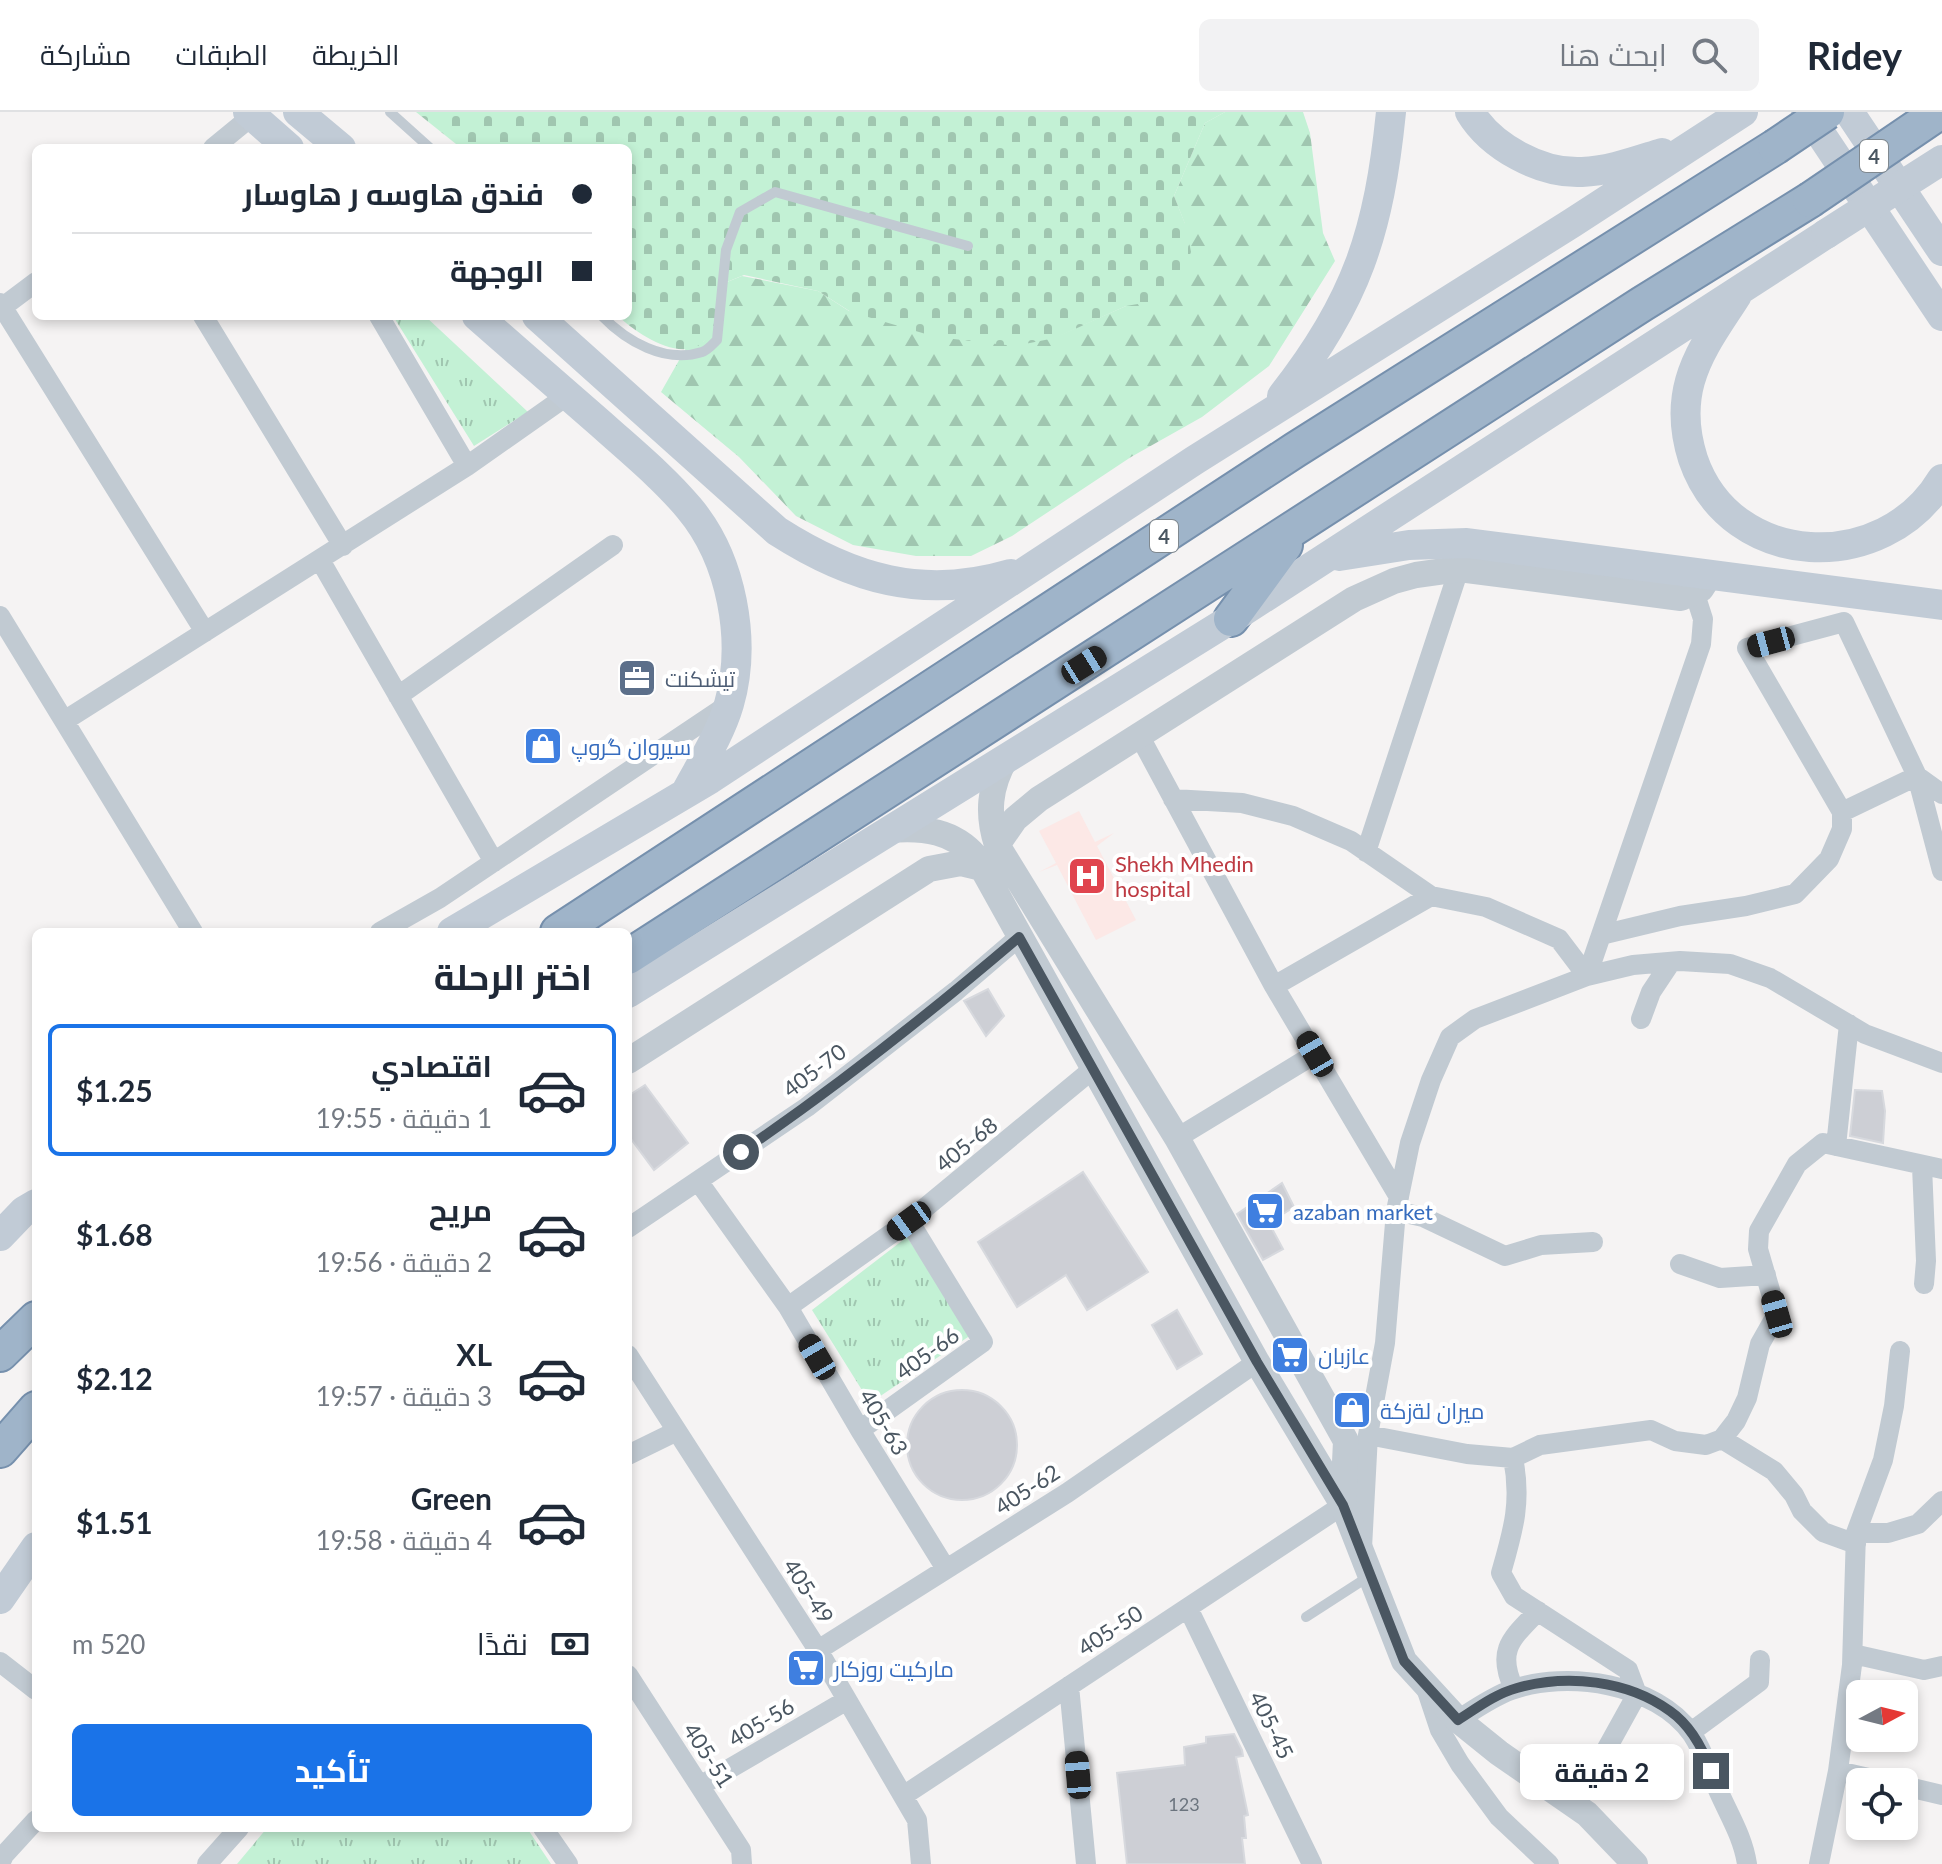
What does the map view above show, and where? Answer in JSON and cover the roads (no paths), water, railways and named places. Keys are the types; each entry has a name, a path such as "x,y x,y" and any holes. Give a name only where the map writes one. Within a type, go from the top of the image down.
{"highway":[{"name":"4","path":"564,928 1309,442 1827,112"},
{"name":"4","path":"632,954 1642,304 1810,200 1939,113"},
{"path":"1231,619 1299,527"},
{"path":"0,1354 32,1323"},
{"path":"0,1450 32,1414"}],"main road":[{"path":"298,112 336,144"},
{"path":"1267,415 1331,326 1354,282 1371,236 1383,188 1391,112"},
{"path":"1470,112 1499,145 1535,164 1580,173 1665,152 1711,132"},
{"path":"459,928 685,794 1267,415 1743,112"},
{"path":"1806,112 1942,316"},
{"path":"1849,112 1942,251"},
{"path":"632,991 1231,619 1942,160"},
{"path":"1743,286 1700,353 1690,382 1685,412 1688,442 1697,471 1713,497 1762,535 1792,546 1824,549 1856,545 1886,533 1912,514 1942,479"},
{"path":"482,320 658,475 691,510 720,562 733,606 736,640 734,677 722,725 685,794"},
{"path":"541,320 777,531 829,561 856,572 900,583 944,585 989,581 1032,568"},
{"path":"1325,558 1409,545 1467,543 1703,584 1942,605"},
{"path":"0,1236 32,1205"},
{"path":"0,1599 32,1553"}],"street":[{"path":"226,144 268,131"},
{"path":"32,285 1,306 205,632"},
{"path":"205,320 343,546"},
{"path":"381,320 467,466"},
{"path":"64,721 467,466 568,395"},
{"path":"398,696 613,545"},
{"path":"320,560 494,862"},
{"path":"1366,852 1459,569"},
{"path":"997,845 1015,819 1027,809 1364,594 1416,575 1459,569 1673,598 1688,597 1703,584"},
{"path":"1587,976 1701,644 1703,584"},
{"path":"0,616 191,928"},
{"path":"1601,935 1795,894 1829,859 1842,829 1842,812 1747,648 1844,622 1917,776 1942,871"},
{"path":"387,928 440,898 729,704"},
{"path":"1139,735 1274,986 1398,1204 1505,1256 1541,1245 1593,1242"},
{"path":"1006,758 998,771 990,800 992,831 997,845 1177,1138 1346,1441 1343,1505"},
{"path":"1842,812 1917,776"},
{"path":"1917,776 1942,794"},
{"path":"1173,799 1242,803 1293,816 1351,841 1431,896 1486,907 1559,939 1587,976"},
{"path":"890,830 919,829 948,835 968,848 982,868 1257,1362 1343,1505 1404,1661 1458,1720 1499,1753 1587,1814 1635,1864"},
{"path":"632,1058 929,869 961,863 982,868"},
{"path":"1274,986 1431,896"},
{"name":"405-70","path":"632,1225 807,1107 956,991 1019,937"},
{"path":"1641,1019 1651,992 1671,962"},
{"path":"1362,1548 1368,1435 1385,1343 1398,1204 1410,1143 1431,1080 1450,1037 1475,1019 1587,976 1633,965 1671,962 1730,964 1770,978 1865,1034 1942,1063"},
{"path":"1836,1146 1849,1024"},
{"path":"1177,1138 1315,1054"},
{"name":"405-68","path":"788,1307 909,1221 1093,1069"},
{"path":"1368,1435 1467,1454 1513,1458 1540,1445 1651,1430 1675,1441 1706,1445 1722,1439 1736,1421 1747,1398 1760,1344 1777,1314 1758,1249 1759,1231 1797,1164 1823,1143 1932,1167 1924,1284"},
{"name":"405-63","path":"698,1181 788,1307 946,1569"},
{"name":"405-66","path":"860,1430 983,1342 909,1221"},
{"path":"1680,1264 1720,1278 1766,1275"},
{"path":"1819,1864 1838,1771 1853,1654 1856,1539 1883,1460 1894,1406 1900,1351"},
{"name":"405-49","path":"632,1361 818,1650 917,1820 921,1864"},
{"name":"405-62","path":"818,1650 1067,1493 1257,1362"},
{"path":"632,1453 677,1431"},
{"path":"1722,1439 1774,1471 1794,1495 1802,1511 1823,1532 1856,1539 1888,1533 1918,1524 1942,1501"},
{"path":"1513,1458 1518,1482 1516,1521 1501,1573 1514,1596 1628,1670 1637,1694 1575,1806"},
{"name":"405-50","path":"903,1796 1343,1505"},
{"name":"405-45","path":"1188,1608 1312,1864"},
{"path":"1514,1689 1507,1673 1505,1651 1538,1611"},
{"path":"1853,1654 1924,1670 1942,1666"},
{"path":"1691,1732 1759,1682 1760,1660"},
{"path":"0,1662 32,1687"},
{"path":"1458,1720 1491,1698 1547,1681 1582,1680 1637,1694 1670,1711 1691,1732 1705,1755 1744,1843 1747,1864"},
{"name":"405-51","path":"632,1681 741,1850 742,1864"},
{"path":"1425,1684 1440,1730 1460,1764 1499,1817 1549,1864"},
{"path":"1069,1686 1086,1864"},
{"name":"405-56","path":"700,1786 847,1700"},
{"path":"1838,1771 1846,1773"},
{"path":"1918,1789 1942,1795"},
{"path":"0,1864 4,1855 32,1824"},
{"path":"207,1864 235,1832"},
{"path":"546,1832 568,1864"}],"lane":[{"path":"390,112 426,144"},
{"path":"606,320 645,348 666,354 703,352 717,340 726,250 740,212 775,192 968,246"},
{"path":"1306,1617 1372,1575"}],"place":[{"name":"تيشكنت","path":"637,678"},
{"name":"سیروان گروپ","path":"543,746"},
{"name":"Shekh Mhedin hospital","path":"1087,876"},
{"name":"azaban market","path":"1265,1211"},
{"name":"عازبان","path":"1290,1355"},
{"name":"ميران لةزكة","path":"1352,1410"},
{"name":"ماركيت روزكار","path":"806,1668"}]}
